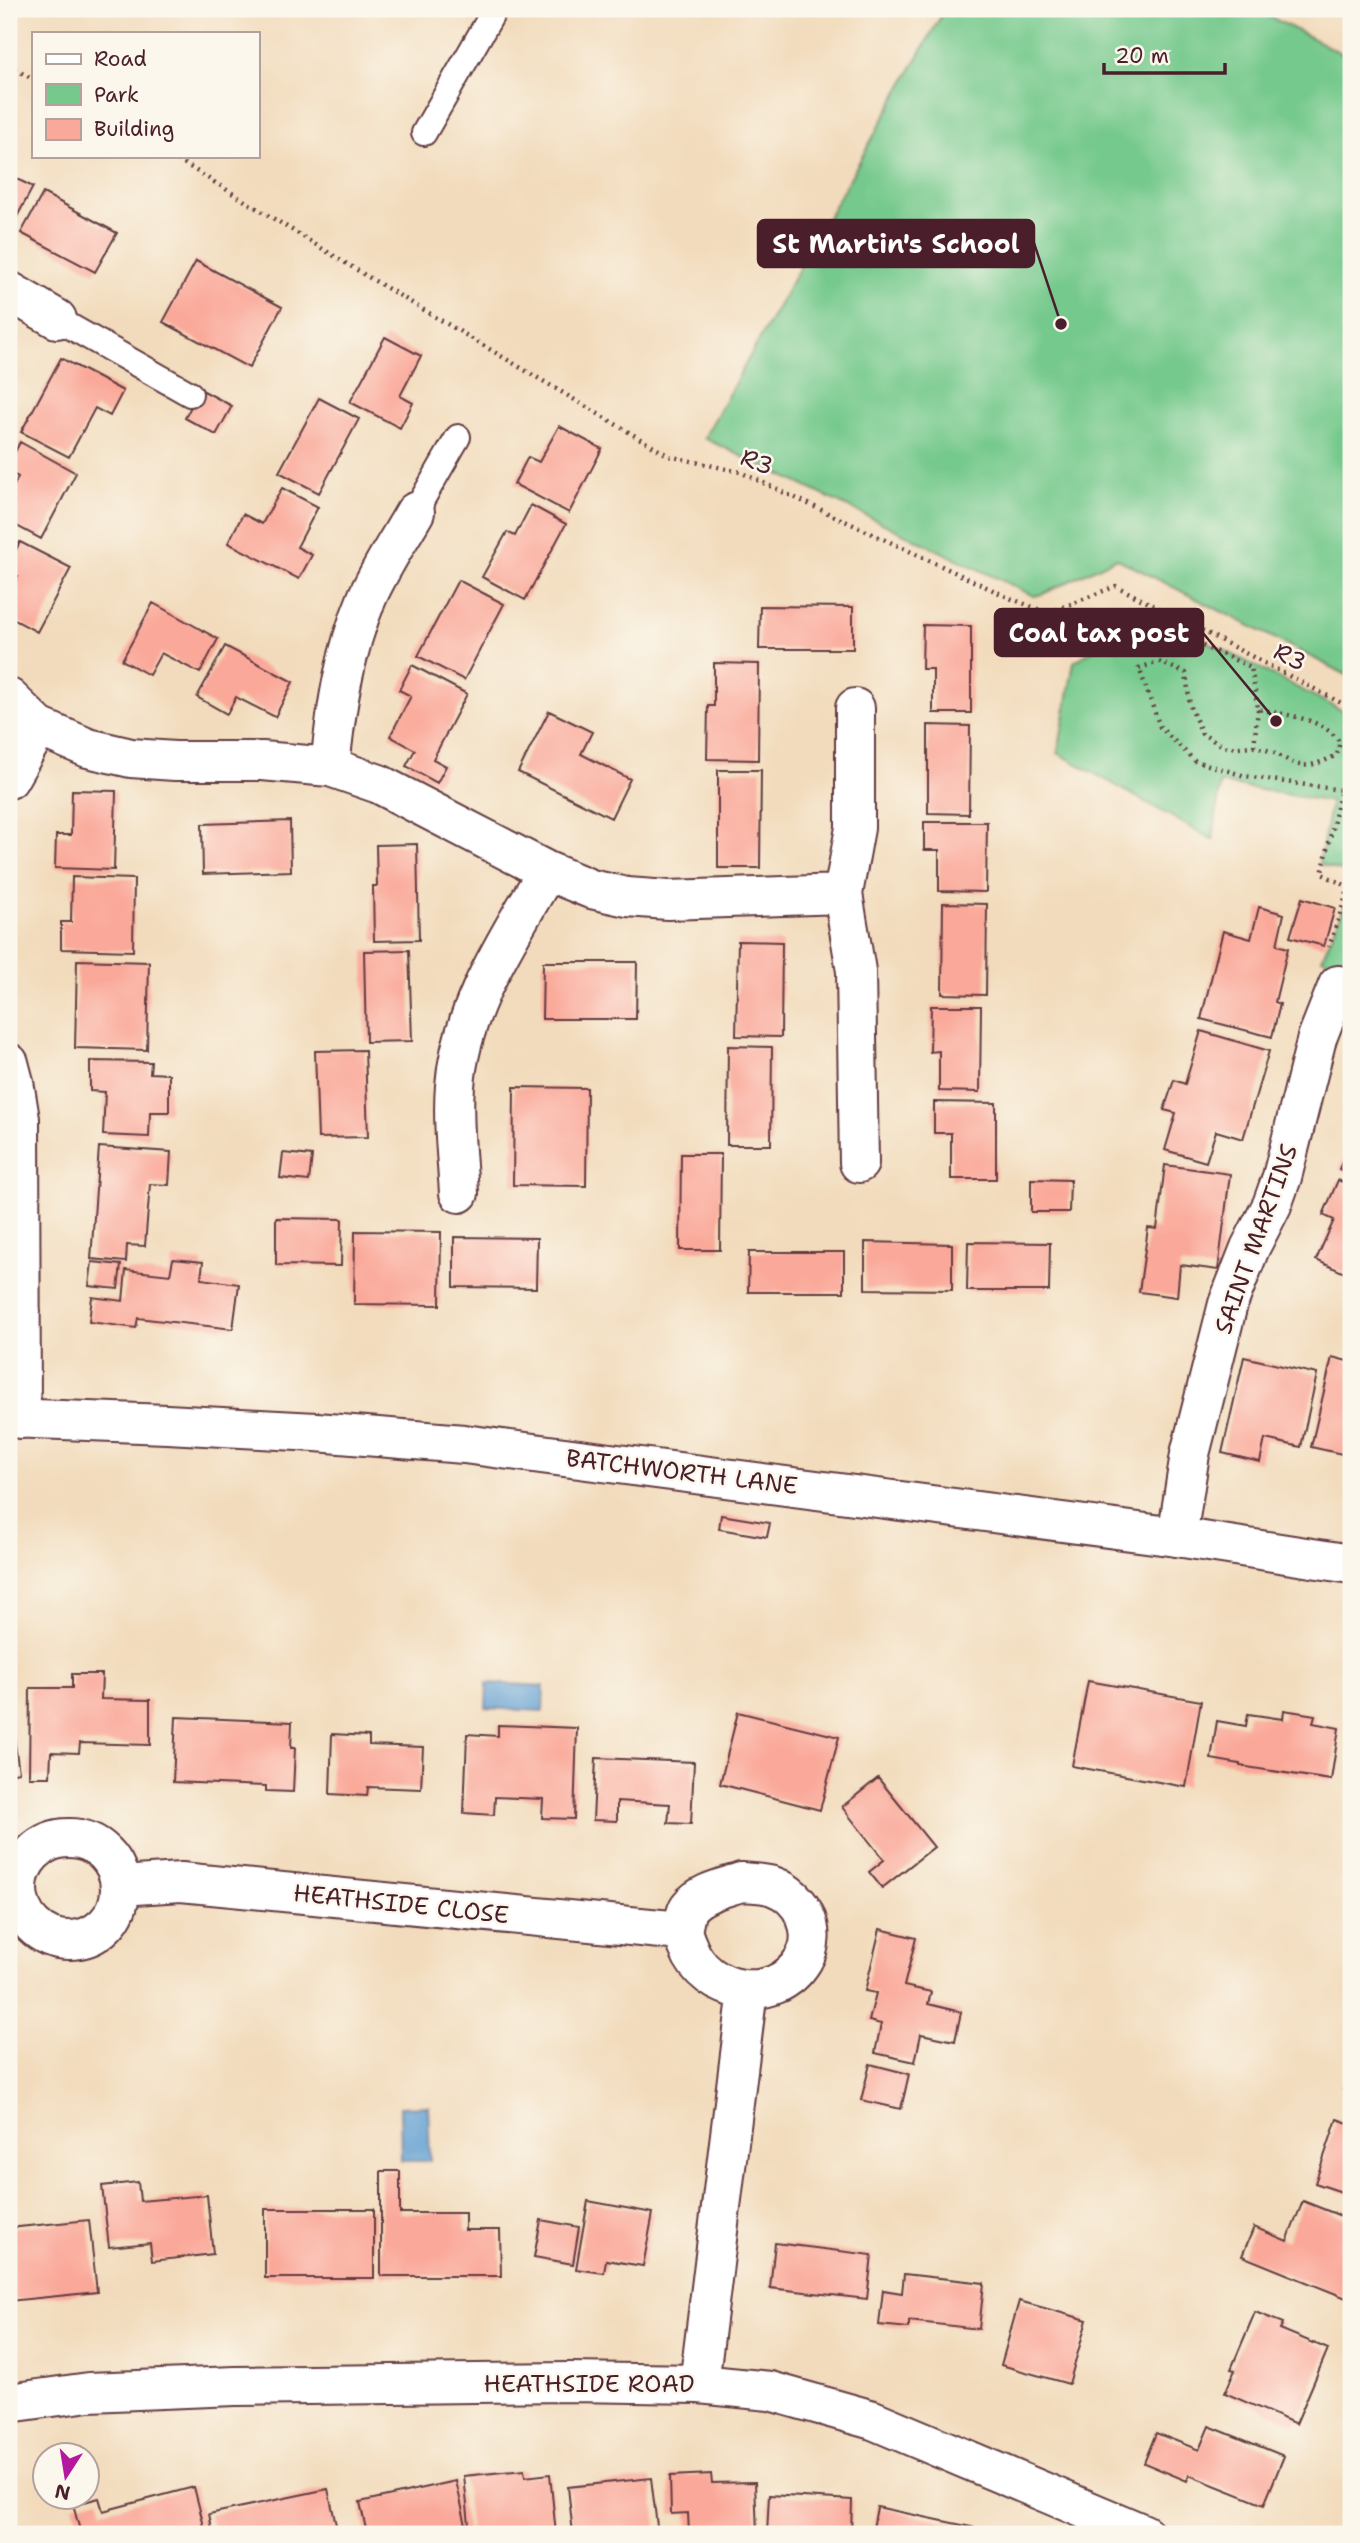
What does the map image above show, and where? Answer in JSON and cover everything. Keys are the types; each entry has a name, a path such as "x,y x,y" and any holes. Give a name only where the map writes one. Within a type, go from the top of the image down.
{"street":[{"path":"9,291 57,319"},
{"path":"330,767 342,673 352,638 368,596 415,512"},
{"path":"9,698 39,727 88,747 131,758 262,761 330,767 379,784 547,871 590,889 627,897 668,900 843,894"},
{"path":"855,708 855,828 843,894 856,971 859,1163"},
{"path":"9,779 39,727"},
{"path":"459,1193 454,1086 470,1016 491,971 547,871"},
{"name":"SAINT MARTINS","path":"1177,1537 1190,1454 1228,1304 1282,1177 1333,968"},
{"path":"9,1063 20,1119 15,1419"},
{"name":"BATCHWORTH LANE","path":"15,1419 289,1430 464,1444 1177,1537 1351,1564"},
{"name":"HEATHSIDE CLOSE","path":"120,1886 181,1882 681,1931"},
{"path":"741,1882 773,1886 793,1897 806,1917 810,1939 803,1960 785,1979 769,1988 748,1990 727,1987 706,1974 691,1956 681,1931 688,1908 709,1892 741,1882"},
{"path":"699,2384 748,1990"},
{"name":"HEATHSIDE ROAD","path":"9,2403 89,2392 236,2386 570,2382 699,2384 770,2391 873,2420 1143,2534"}],"lane":[{"path":"424,133 495,9"},
{"path":"57,319 190,394"},
{"path":"415,512 458,437"}],"path":[{"path":"9,66 32,78"},
{"name":"R3","path":"175,158 365,275 669,456 740,472 1048,613 1116,586 1351,708"},
{"path":"1196,643 1251,667 1258,709 1254,746"},
{"path":"1258,709 1301,719 1333,731 1339,743 1337,755 1316,766 1297,766 1254,746 1227,747 1202,734 1190,706 1185,673 1159,662 1139,668 1160,727 1195,761 1245,776 1351,792"},
{"path":"1333,968 1349,887 1322,874 1341,790 1351,761"}],"green space":[{"path":"945,9 1255,9 1351,58 1351,677 1116,558 1034,596 704,438"},
{"path":"1151,613 1351,715 1351,859 1345,872 1319,864 1331,802 1220,783 1213,840 1058,753 1074,662"},
{"path":"1351,892 1351,971 1322,958"}],"water":[{"path":"487,1683 544,1686 543,1711 486,1708"},
{"path":"428,2106 430,2161 401,2161 400,2107"}],"building":[{"path":"9,175 33,187 13,224 9,221"},
{"path":"43,193 117,233 95,272 21,233"},
{"path":"196,261 282,307 249,368 163,322"},
{"path":"385,337 421,356 400,396 413,403 400,428 350,402"},
{"path":"61,358 123,391 110,416 95,408 69,457 21,432"},
{"path":"200,389 232,406 216,435 185,418"},
{"path":"319,398 359,419 319,493 279,472"},
{"path":"559,426 602,449 569,513 514,484 528,457 539,462"},
{"path":"20,442 76,473 41,539 9,522 9,496 18,477 9,472 9,464"},
{"path":"282,488 318,507 297,547 312,555 299,579 228,543 243,514 262,524"},
{"path":"531,505 566,524 525,600 482,577 507,532 515,536"},
{"path":"20,542 71,568 37,632 9,617 9,593 18,576 9,571 9,563"},
{"path":"458,580 504,604 464,680 418,656"},
{"path":"153,603 218,639 200,673 161,653 149,675 122,660"},
{"path":"760,606 853,607 853,649 759,649"},
{"path":"923,625 971,626 971,713 933,713 933,669 922,669"},
{"path":"225,646 293,682 275,717 236,697 227,714 197,697"},
{"path":"714,663 759,664 758,760 707,759 708,706 714,706"},
{"path":"412,665 467,694 433,759 446,766 437,783 406,766 415,750 390,736 411,696 399,690"},
{"path":"549,711 592,732 581,754 630,779 611,818 518,772"},
{"path":"928,725 970,726 969,814 928,813"},
{"path":"718,770 761,770 760,868 718,868"},
{"path":"72,790 116,791 114,870 55,868 56,835 71,835"},
{"path":"290,821 291,871 203,874 202,824"},
{"path":"924,822 987,822 986,892 939,891 939,850 924,850"},
{"path":"417,844 419,940 374,941 373,886 377,886 376,845"},
{"path":"72,877 134,879 133,951 61,949 61,922 71,922"},
{"path":"1302,898 1335,908 1324,946 1290,937"},
{"path":"943,903 987,904 986,995 942,994"},
{"path":"1259,907 1284,914 1277,945 1288,948 1275,1002 1280,1004 1272,1037 1201,1019 1223,931 1251,939"},
{"path":"738,941 782,942 781,1037 736,1036"},
{"path":"409,950 412,1041 366,1042 364,951"},
{"path":"77,960 149,962 147,1050 75,1048"},
{"path":"543,962 637,962 636,1019 542,1019"},
{"path":"931,1006 981,1006 980,1092 939,1091 939,1051 930,1052"},
{"path":"1201,1031 1269,1051 1243,1139 1216,1131 1206,1162 1165,1150 1176,1113 1164,1110 1174,1080 1185,1084"},
{"path":"728,1046 772,1047 771,1145 727,1145"},
{"path":"365,1050 368,1137 318,1138 315,1051"},
{"path":"90,1061 151,1062 150,1073 169,1074 169,1112 150,1112 149,1137 103,1135 105,1092 90,1091"},
{"path":"514,1087 587,1088 586,1186 513,1185"},
{"path":"934,1102 996,1103 996,1179 951,1179 951,1133 934,1133"},
{"path":"1351,1142 1351,1175 1339,1169"},
{"path":"99,1147 171,1152 169,1185 150,1184 145,1246 127,1245 126,1262 91,1259"},
{"path":"283,1153 312,1156 309,1181 280,1178"},
{"path":"681,1154 721,1154 720,1250 680,1250"},
{"path":"1165,1165 1230,1174 1218,1270 1180,1265 1177,1297 1139,1292 1148,1228 1157,1229"},
{"path":"1031,1179 1070,1180 1069,1212 1031,1212"},
{"path":"1338,1180 1351,1186 1351,1276 1316,1260 1334,1220 1323,1215"},
{"path":"276,1218 342,1219 341,1266 276,1265"},
{"path":"355,1231 441,1232 440,1305 354,1304"},
{"path":"454,1237 537,1238 536,1288 454,1287"},
{"path":"865,1242 952,1244 952,1290 865,1289"},
{"path":"968,1242 1050,1243 1049,1291 967,1291"},
{"path":"749,1252 844,1252 844,1292 748,1292"},
{"path":"173,1259 203,1262 201,1279 239,1284 233,1329 138,1318 136,1328 89,1322 92,1297 123,1301 126,1270 170,1275"},
{"path":"92,1262 121,1265 118,1289 89,1286"},
{"path":"1244,1357 1317,1374 1301,1447 1265,1439 1260,1462 1222,1453"},
{"path":"1332,1357 1351,1362 1351,1456 1311,1447"},
{"path":"721,1515 770,1523 767,1537 719,1529"},
{"path":"72,1674 102,1674 101,1699 150,1700 150,1745 80,1743 79,1753 51,1752 50,1777 29,1777 30,1688 72,1688"},
{"path":"1088,1681 1201,1701 1186,1787 1072,1766"},
{"path":"9,1702 19,1772 9,1774"},
{"path":"1284,1710 1315,1715 1313,1723 1339,1728 1331,1780 1211,1759 1217,1721 1246,1726 1248,1714 1283,1719"},
{"path":"738,1712 839,1737 820,1810 720,1784"},
{"path":"176,1717 292,1722 291,1748 295,1748 293,1792 266,1791 266,1786 173,1782"},
{"path":"498,1725 577,1728 574,1819 542,1818 543,1799 495,1797 494,1815 464,1813 467,1734 498,1736"},
{"path":"332,1734 369,1736 369,1745 423,1747 421,1789 368,1787 367,1796 330,1794"},
{"path":"596,1758 694,1762 691,1824 668,1823 670,1804 617,1801 617,1821 593,1820"},
{"path":"878,1778 934,1847 882,1888 869,1872 884,1860 842,1807"},
{"path":"880,1929 916,1938 904,1986 931,1992 928,2004 961,2012 955,2041 921,2034 915,2062 875,2053 881,2024 869,2021 876,1993 865,1991"},
{"path":"870,2064 909,2074 901,2109 861,2100"},
{"path":"1351,2064 1351,2092 1343,2090"},
{"path":"1337,2119 1351,2124 1351,2195 1315,2183"},
{"path":"381,2171 400,2171 400,2213 465,2213 465,2230 500,2230 501,2276 381,2276"},
{"path":"138,2182 140,2201 207,2195 213,2254 152,2261 150,2243 109,2247 102,2186"},
{"path":"588,2201 653,2213 643,2266 606,2260 604,2273 576,2269"},
{"path":"1303,2201 1351,2220 1351,2300 1242,2256 1254,2227 1287,2241"},
{"path":"265,2209 374,2209 374,2278 265,2278"},
{"path":"89,2220 97,2292 9,2301 9,2228"},
{"path":"541,2220 579,2227 573,2264 534,2257"},
{"path":"775,2243 872,2255 867,2299 770,2288"},
{"path":"904,2274 984,2283 979,2329 909,2321 909,2328 879,2325 883,2290 902,2293"},
{"path":"1019,2301 1087,2320 1069,2384 1001,2365"},
{"path":"1255,2312 1283,2323 1280,2329 1328,2349 1296,2424 1225,2393 1235,2370 1231,2369"},
{"path":"1209,2426 1284,2456 1264,2505 1189,2475 1187,2481 1144,2463 1156,2433 1199,2450"},
{"path":"524,2470 525,2477 550,2474 556,2534 470,2534 464,2476"},
{"path":"711,2474 712,2483 755,2482 757,2534 689,2534 688,2513 671,2514 670,2476"},
{"path":"651,2478 658,2534 573,2534 568,2487"},
{"path":"456,2481 468,2534 367,2534 360,2502"},
{"path":"194,2487 206,2534 81,2534 75,2512 102,2512 102,2508 103,2511"},
{"path":"328,2489 338,2534 213,2534 209,2514"},
{"path":"769,2495 852,2500 851,2534 767,2534"},
{"path":"877,2507 976,2528 975,2534 872,2534"}],"place":[{"name":"St Martin's School","path":"1061,324"},
{"name":"Coal tax post","path":"1276,721"}]}
